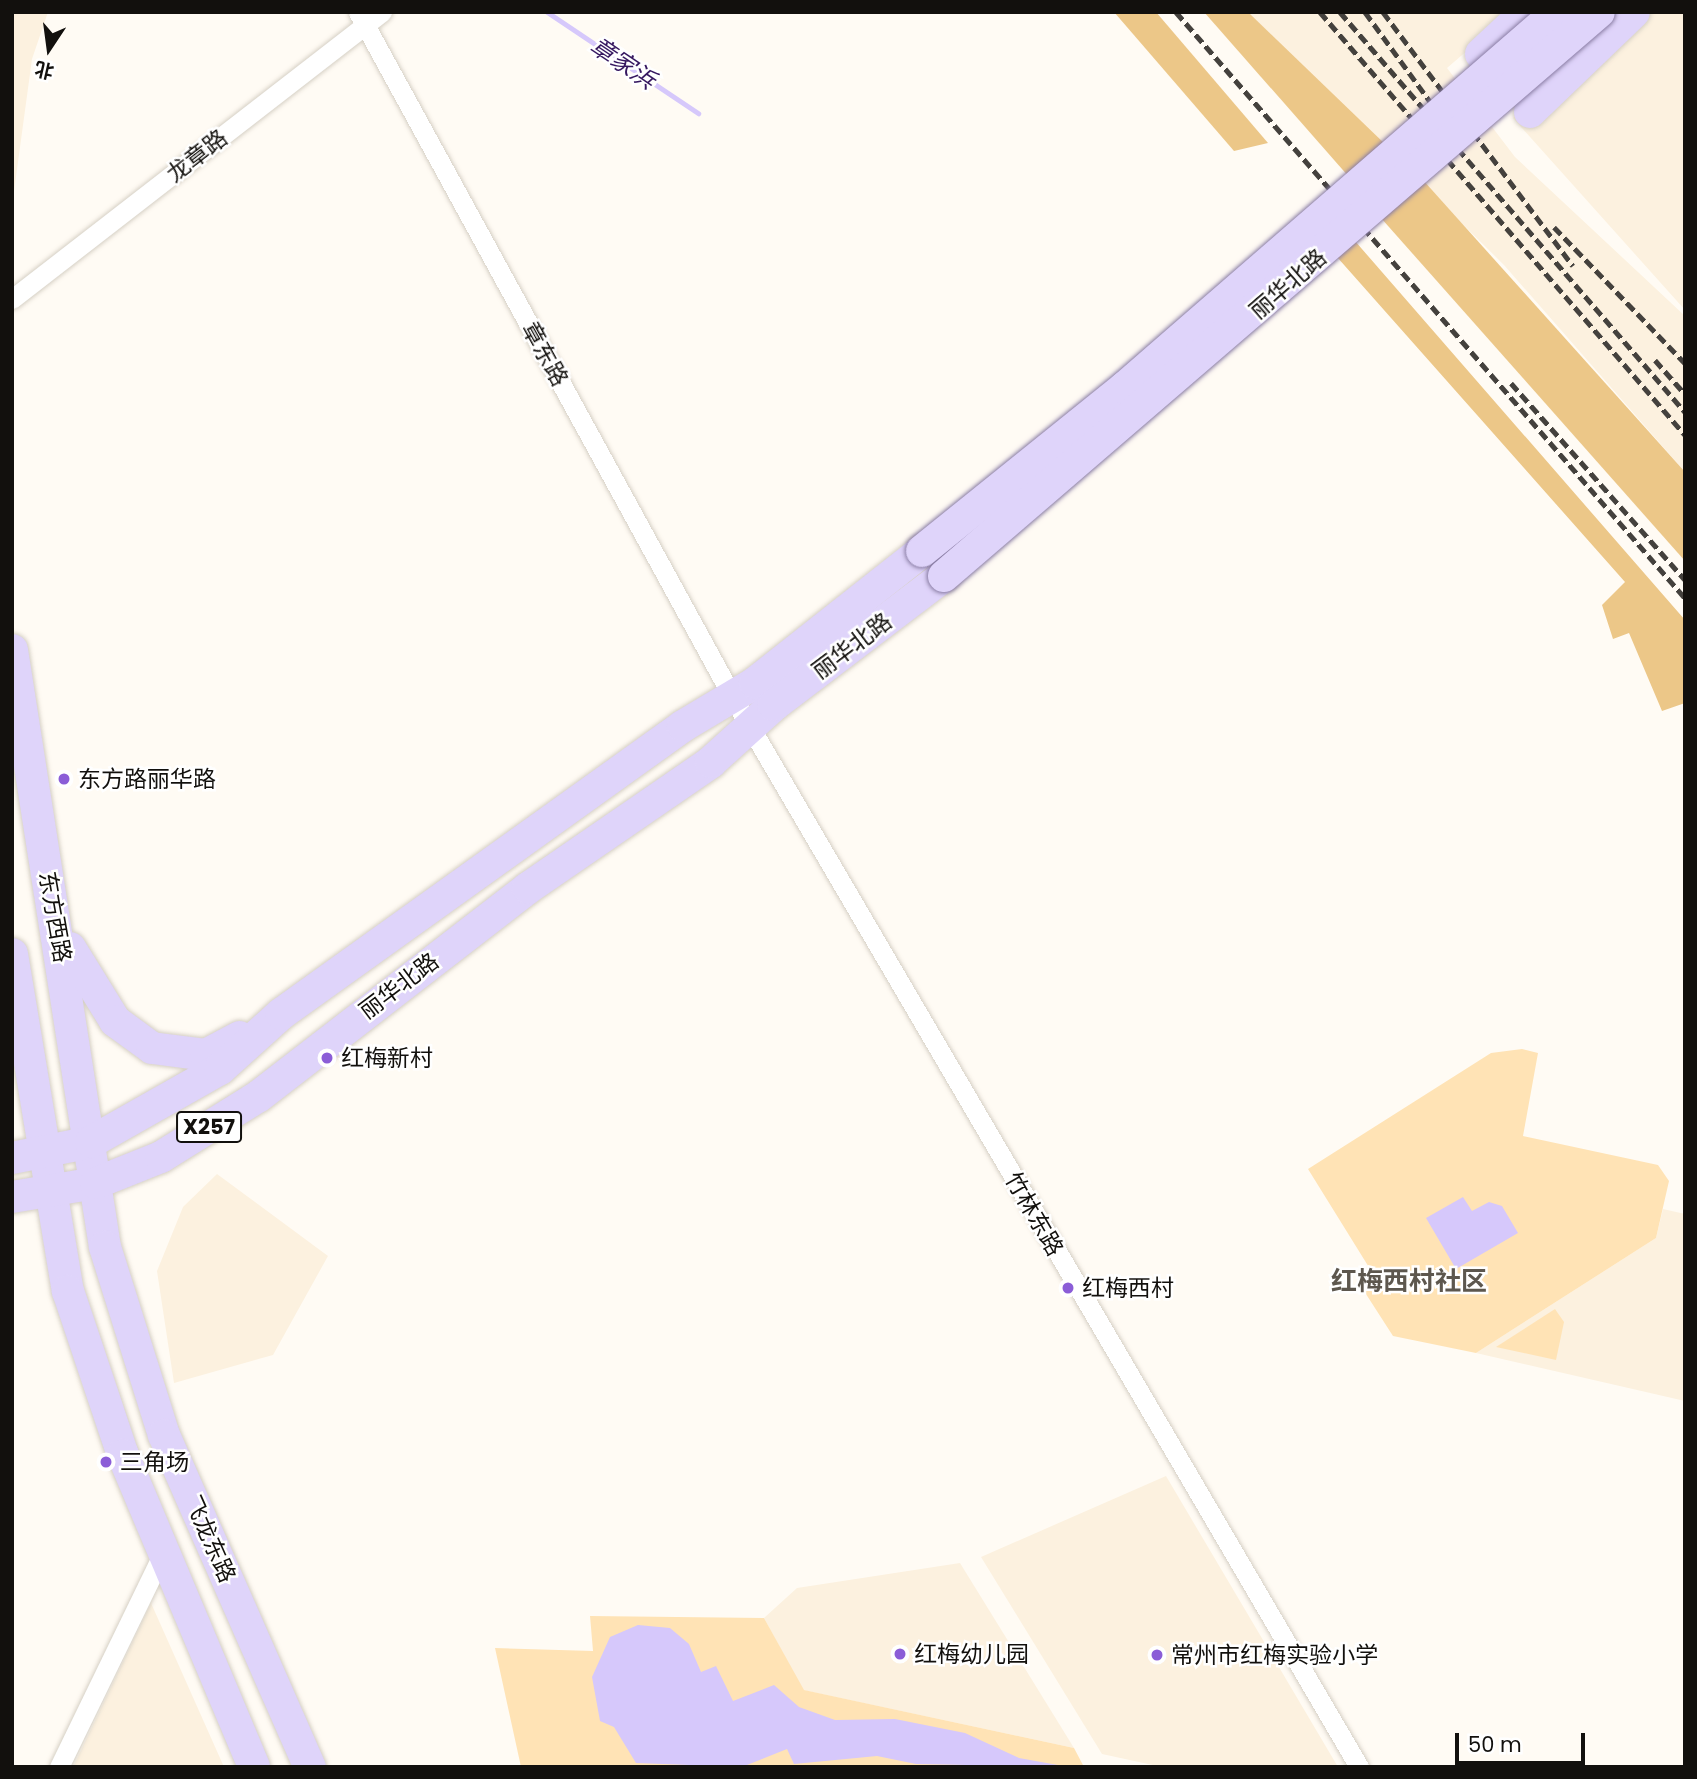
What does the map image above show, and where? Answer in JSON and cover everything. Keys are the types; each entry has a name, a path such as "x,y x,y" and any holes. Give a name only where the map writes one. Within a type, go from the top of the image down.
{"main road":[{"path":"1481,54 1526,12"},
{"name":"丽华北路","path":"12,1158 43,1156 91,1142 220,1069 281,1014 732,696 922,551 1124,388 1556,12"},
{"name":"丽华北路","path":"12,1197 96,1183 201,1133 753,726 944,576 1599,12"},
{"path":"1530,111 1634,12"},
{"name":"东方西路","path":"12,650 96,1183"},
{"path":"55,918 86,982 115,1021 152,1048 206,1055 281,1014"},
{"path":"12,954 48,1193"},
{"name":"飞龙东路","path":"96,1183 105,1247 164,1435 310,1767"},
{"name":"飞龙东路","path":"48,1193 68,1291 123,1455 254,1767"}],"street":[{"name":"龙章路","path":"12,299 362,19 382,12"},
{"name":"章东路","path":"362,19 732,696"},
{"name":"竹林东路","path":"732,696 753,726 1359,1767"},
{"path":"59,1767 164,1551"}],"shaded area":[{"path":"12,12 48,12 32,59 12,206"},
{"path":"1114,12 1156,12 1268,143 1234,151"},
{"path":"1204,12 1248,12 1386,145 1349,177"},
{"path":"1248,12 1512,12 1447,68 1515,157 1685,316 1685,472 1504,265"},
{"path":"1645,12 1685,12 1685,310 1513,118"},
{"path":"1423,180 1685,472 1685,561 1381,218"},
{"path":"1355,241 1685,620 1685,703 1662,711 1629,633 1613,639 1602,605 1625,582 1337,257"},
{"path":"1522,1049 1538,1053 1523,1136 1658,1165 1669,1181 1656,1238 1476,1353 1393,1336 1364,1291 1375,1277 1308,1169 1491,1053"},
{"path":"217,1174 328,1256 273,1355 174,1383 157,1271 183,1207"},
{"path":"1463,1197 1472,1211 1489,1202 1502,1206 1518,1233 1456,1269 1426,1218"},
{"path":"1663,1209 1685,1214 1685,1401 1476,1353 1656,1238"},
{"path":"1555,1309 1564,1322 1556,1360 1496,1347"},
{"name":"常州市红梅实验小学","path":"1166,1476 1338,1767 1162,1767 1102,1754 981,1557"},
{"name":"红梅幼儿园","path":"960,1563 1074,1748 803,1690 764,1618 797,1588"},
{"path":"151,1603 224,1767 73,1767"},
{"path":"590,1616 764,1618 804,1690 1074,1748 1084,1767 521,1767 495,1648 593,1651"},
{"path":"638,1625 670,1628 689,1644 701,1672 716,1666 733,1701 774,1685 799,1707 835,1720 895,1719 965,1733 1019,1758 1069,1767 916,1764 877,1756 794,1764 787,1749 742,1767 636,1763 614,1727 600,1721 592,1677 610,1637"}],"waterway":[{"name":"章家浜","path":"547,12 698,113"}],"railway":[{"path":"1176,12 1685,598"},
{"path":"1320,12 1685,435"},
{"path":"1340,12 1685,412"},
{"path":"1365,12 1431,103"},
{"path":"1383,12 1573,266"},
{"path":"1554,227 1685,363"},
{"path":"1655,360 1685,394"},
{"path":"1511,383 1685,580"}],"place":[{"name":"东方路丽华路","path":"64,779"},
{"name":"红梅新村","path":"327,1058"},
{"name":"红梅西村","path":"1068,1288"},
{"name":"三角场","path":"106,1462"},
{"name":"红梅幼儿园","path":"900,1654"},
{"name":"常州市红梅实验小学","path":"1157,1655"}],"district":[{"name":"红梅西村社区","path":"1409,1282"}]}
